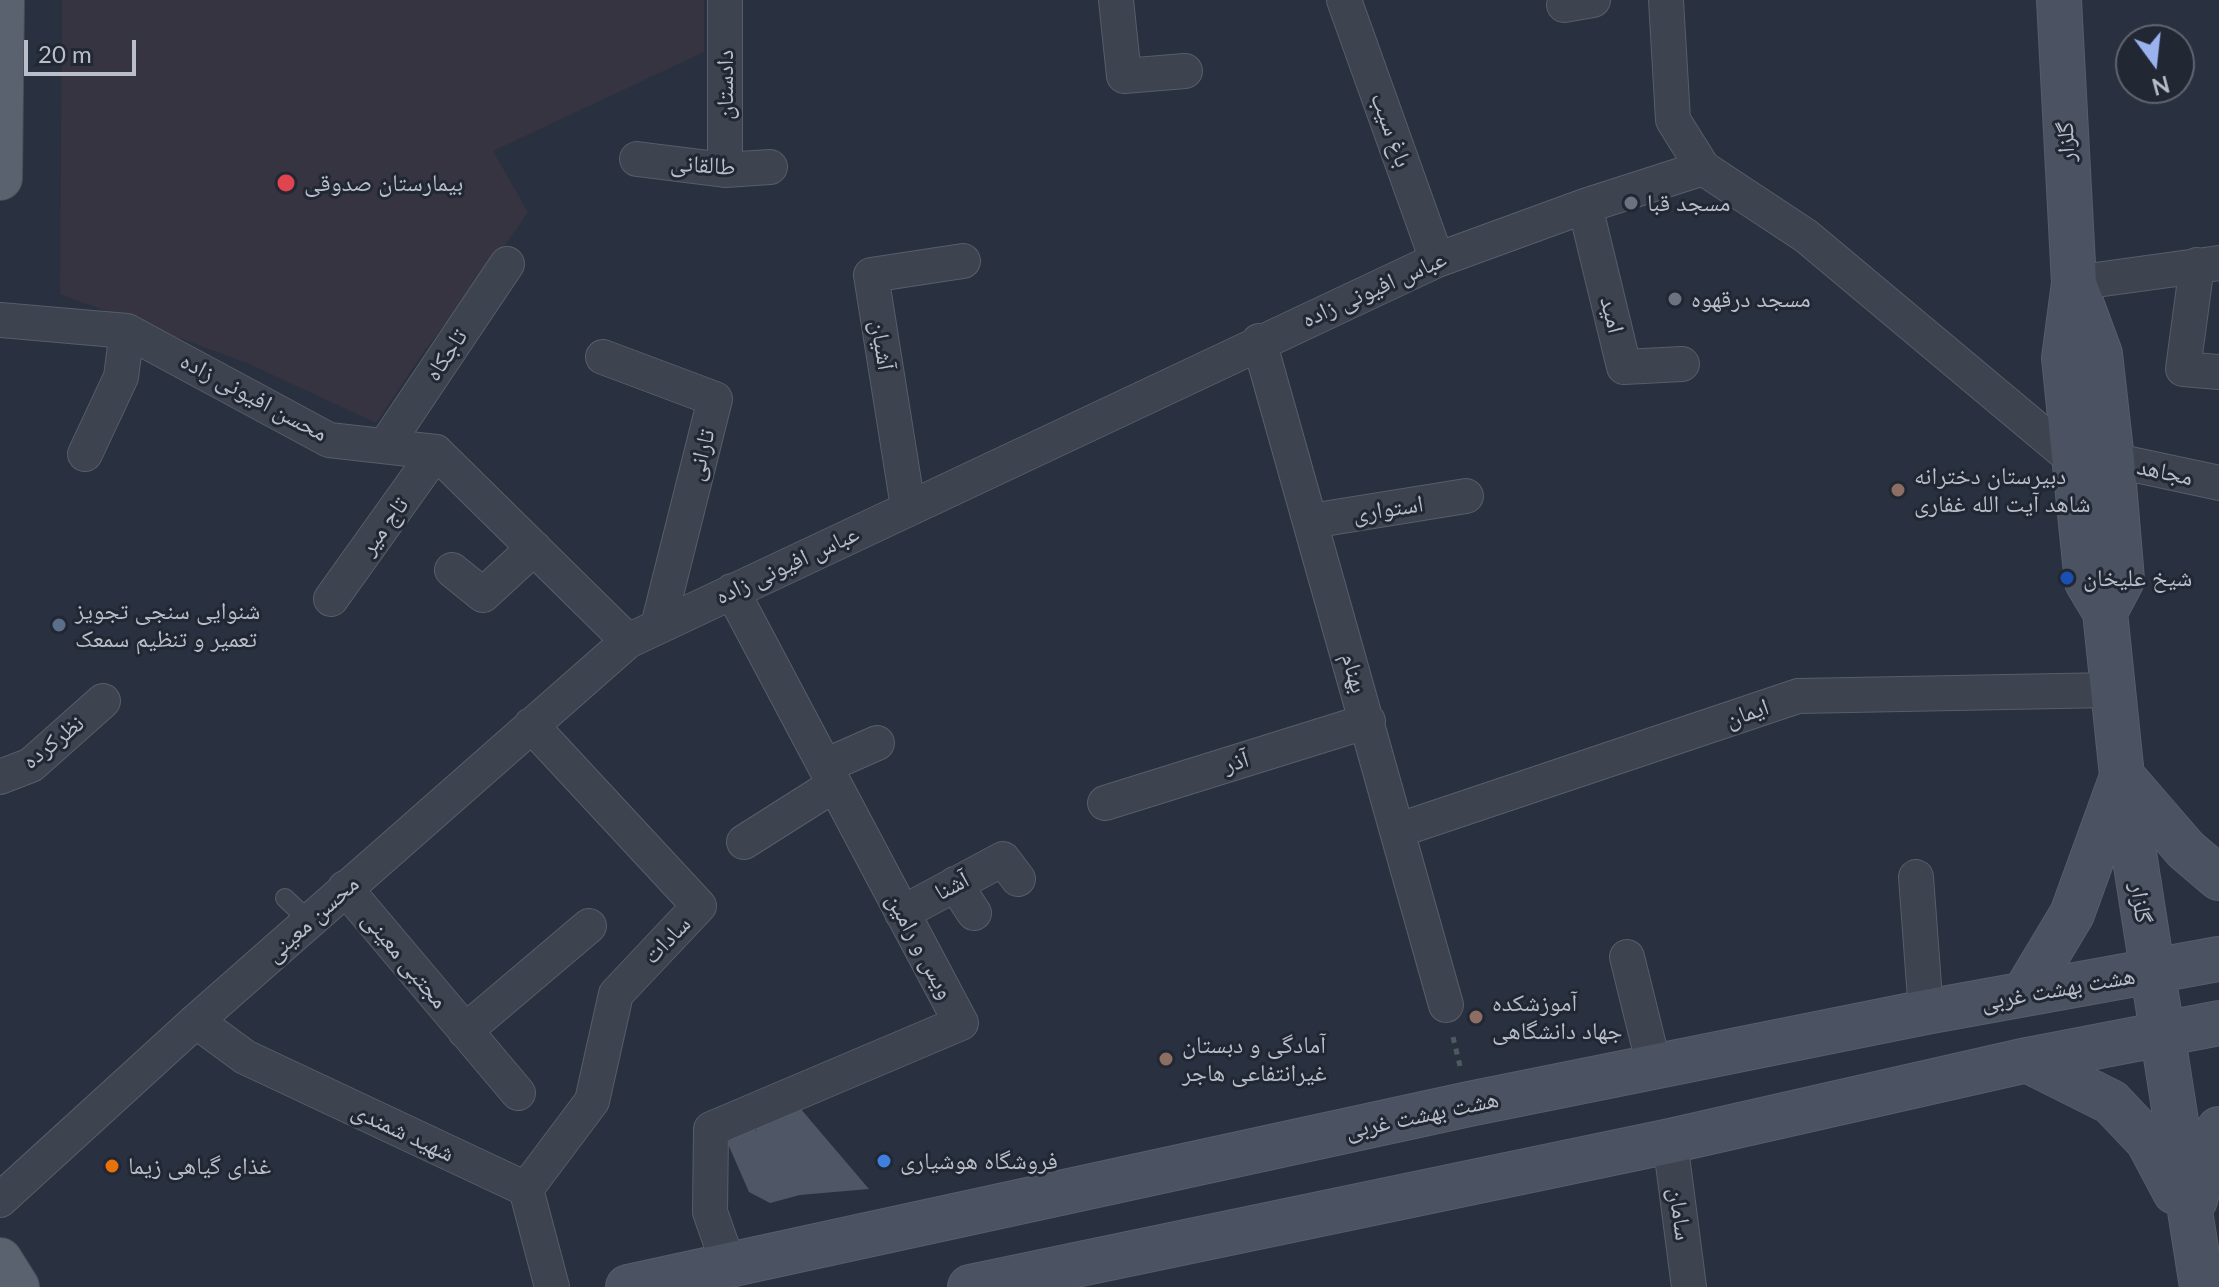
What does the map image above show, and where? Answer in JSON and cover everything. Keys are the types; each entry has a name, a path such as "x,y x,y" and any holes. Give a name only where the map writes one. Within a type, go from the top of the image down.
{"main road":[{"path":"0,178 2,0"},
{"name":"گلزار","path":"2059,0 2074,283 2064,358 2093,460 2087,582 2105,612 2122,776 2160,1032 2201,1235 2202,1287"},
{"path":"2024,994 2072,914 2122,776 2186,850 2219,878"},
{"name":"هشت بهشت غربی","path":"628,1287 1469,1104 1926,1012 2219,959"},
{"path":"970,1287 1670,1141 2027,1060 2219,1023"},
{"path":"2027,1060 2111,1102 2148,1141 2201,1235"},
{"path":"2201,1235 2208,1146 2219,1129"},
{"path":"0,1260 17,1287"}],"street":[{"name":"دادستان","path":"725,0 725,170"},
{"path":"1116,0 1124,76 1185,71"},
{"name":"باغ سیب","path":"1344,0 1437,260"},
{"path":"1666,0 1673,120 1703,168 1806,236 2093,460"},
{"name":"طالقانی","path":"637,159 725,170 770,167"},
{"name":"عباس افیونی زاده","path":"628,641 1259,341 1437,260 1585,206 1703,168"},
{"name":"امید","path":"1585,206 1624,367 1682,364"},
{"name":"آشیان","path":"908,507 871,275 963,261"},
{"name":"تاجکاه","path":"385,446 507,264"},
{"path":"2074,283 2208,264 2183,369 2219,372"},
{"name":"محسن افیونی زاده","path":"0,320 127,331 329,440 436,452"},
{"path":"85,454 121,377 127,331"},
{"name":"بهنام","path":"1259,341 1446,1005"},
{"name":"تارانی","path":"603,357 715,399 658,626"},
{"path":"436,452 628,641"},
{"name":"تاج میر","path":"331,599 436,452"},
{"name":"مجاهد","path":"2093,460 2219,483"},
{"name":"استواری","path":"1311,521 1466,496"},
{"path":"452,570 483,595 534,548"},
{"name":"ویس و رامین","path":"729,1266 710,1212 711,1129 961,1023 732,591"},
{"name":"محسن معینی","path":"0,1200 196,1021 311,923 345,888 628,641"},
{"name":"ایمان","path":"1399,830 1798,696 2111,690"},
{"name":"نظرکرده","path":"0,777 31,765 103,701"},
{"name":"آذر","path":"1105,803 1368,721"},
{"name":"سادات","path":"526,1189 592,1101 616,994 699,906 531,725"},
{"path":"744,842 877,743"},
{"name":"آشنا","path":"902,913 955,884 1010,869"},
{"path":"1916,877 1926,1012"},
{"path":"955,884 974,913"},
{"name":"مجتبی معینی","path":"345,888 518,1093"},
{"name":"مجتبی معینی","path":"465,1031 589,926"},
{"path":"1627,957 1654,1066"},
{"name":"شهید شمندی","path":"196,1021 245,1057 526,1189"},
{"name":"سامان","path":"1670,1141 1689,1287"},
{"path":"526,1189 552,1287"}],"lane":[{"path":"285,898 311,923"}],"path":[{"path":"1446,1005 1469,1104"}],"shaded area":[{"name":"بیمارستان صدوقی","path":"62,0 704,0 704,52 493,151 528,212 481,280 425,350 376,423 247,363 60,294"}],"building":[{"path":"794,1101 869,1189 800,1195 770,1203 749,1192 728,1144 732,1135 747,1127 757,1131 751,1124"}],"place":[{"name":"بیمارستان صدوقی","path":"286,183"},
{"name":"مسجد قبا","path":"1631,203"},
{"name":"مسجد درقهوه","path":"1675,299"},
{"name":"دبیرستان دخترانه شاهد آیت الله غفاری","path":"1898,490"},
{"name":"شیخ علیخان","path":"2067,578"},
{"name":"شنوایی سنجی تجویز تعمیر و تنظیم سمعک","path":"59,625"},
{"name":"آموزشکده جهاد دانشگاهی","path":"1476,1017"},
{"name":"آمادگی و دبستان غیرانتفاعی هاجر","path":"1166,1059"},
{"name":"فروشگاه هوشیاری","path":"884,1161"},
{"name":"غذای گیاهی زیما","path":"112,1166"}]}
